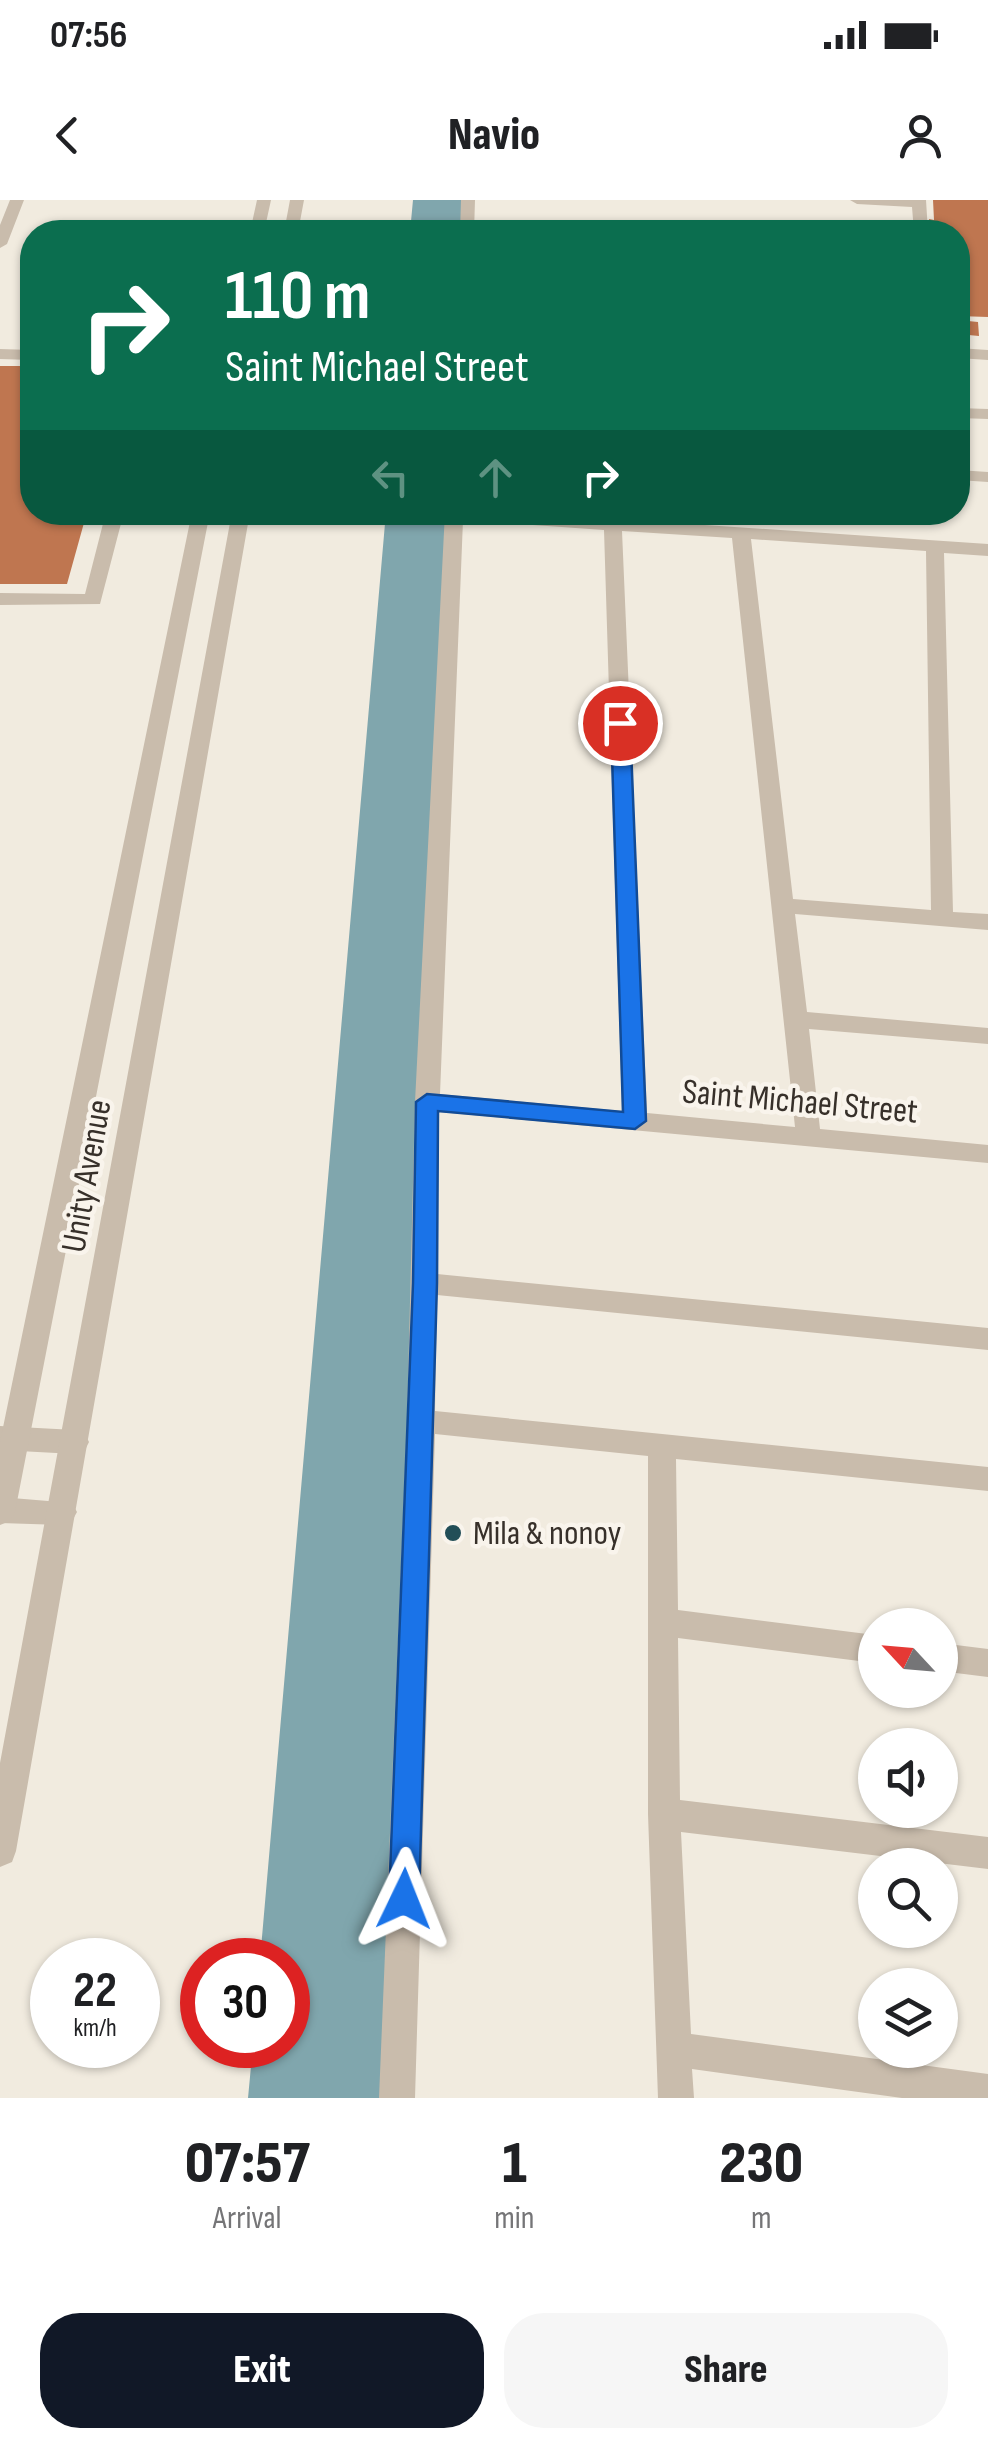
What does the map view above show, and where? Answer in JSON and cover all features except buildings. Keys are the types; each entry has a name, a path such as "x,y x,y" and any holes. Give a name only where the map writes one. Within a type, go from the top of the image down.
{"street":[{"path":"0,244 16,200"},
{"path":"857,200 919,201"},
{"path":"0,599 94,600 112,525"},
{"name":"Unity Avenue","path":"0,1511 7,1437 197,525"},
{"name":"Unity Avenue","path":"0,1851 239,525"},
{"path":"397,2098 421,1420 427,1102 453,525"},
{"path":"613,525 635,1121"},
{"path":"627,525 988,550"},
{"path":"741,533 809,1138"},
{"path":"935,546 942,918"},
{"path":"784,906 988,922"},
{"path":"798,1020 988,1036"},
{"name":"Saint Michael Street","path":"427,1102 988,1154"},
{"path":"425,1283 988,1339"},
{"path":"421,1420 988,1479"},
{"path":"7,1437 76,1442"},
{"path":"662,1445 664,1814 676,2098"},
{"path":"0,1511 62,1512"},
{"path":"662,1622 858,1646"},
{"path":"958,1659 988,1663"},
{"path":"664,1814 988,1854"},
{"path":"672,2049 988,2092"}],"waterway":[{"path":"438,220 440,200"},
{"path":"314,2098 418,525"}],"place":[{"name":"Mila & nonoy","path":"453,1533"}],"route":[{"path":"404,1899 425,1283 427,1102 635,1121 620,723"}]}
